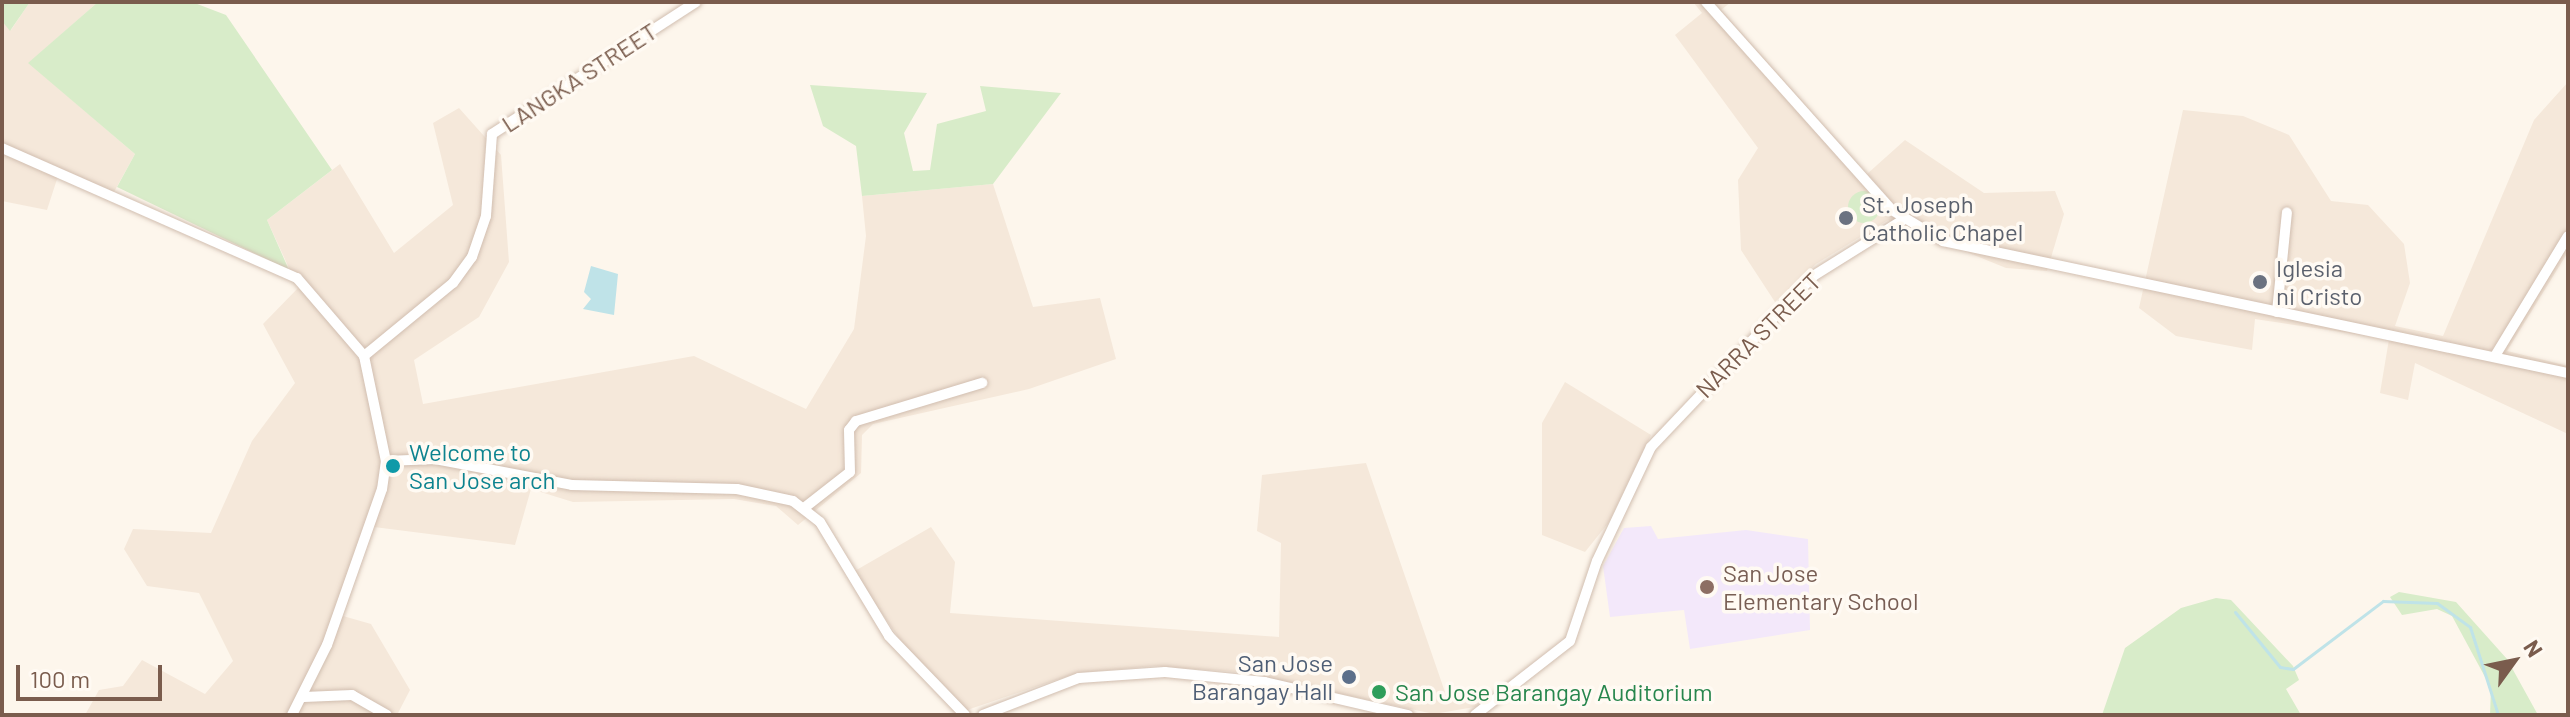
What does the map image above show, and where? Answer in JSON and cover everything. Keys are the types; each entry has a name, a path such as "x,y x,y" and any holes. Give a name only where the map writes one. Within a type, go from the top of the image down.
{"street":[{"name":"LANGKA STREET","path":"364,356 453,283 472,257 486,216 492,134 696,2"},
{"path":"1706,2 1903,220 2001,258 2568,373"},
{"path":"2,148 297,278 364,356 386,461 382,489 304,697 292,715"},
{"path":"2277,312 2287,212"},
{"name":"NARRA STREET","path":"1475,715 1490,711 1570,641 1597,561 1651,447 1813,276 1903,220"},
{"path":"2495,356 2568,236"},
{"path":"804,508 850,472 849,430 856,421 982,383"},
{"path":"386,461 435,459 572,485 737,489 804,508 889,636 965,715"},
{"path":"983,715 1079,678 1165,672 1265,682 1408,715"},
{"path":"304,697 352,695 387,715"}],"shaded area":[{"path":"30,2 98,2 29,63 135,154 109,201 58,176 47,210 2,201 2,21 11,30"},
{"path":"1693,2 1731,2 1721,10 1867,174 1905,140 1984,193 2055,191 2064,214 2047,271 2006,268 1888,220 1816,264 1775,302 1741,250 1738,180 1758,148 1675,35 1702,13"},
{"path":"2568,82 2568,252 2507,351 2568,366 2568,434 2415,363 2408,400 2380,393 2389,339 2255,319 2252,350 2176,336 2139,308 2183,110 2243,116 2289,135 2331,201 2368,205 2404,244 2410,283 2395,326 2443,336 2534,120"},
{"path":"459,108 501,155 509,262 479,317 414,360 423,404 694,356 806,409 854,329 866,236 862,196 993,184 1033,307 1100,298 1116,359 1029,389 873,424 862,435 861,473 798,525 776,506 734,499 573,502 531,489 515,545 374,527 343,616 371,624 410,690 397,715 85,715 99,690 123,686 142,660 205,694 233,661 199,593 147,586 124,549 133,529 211,533 252,441 295,383 263,324 298,288 267,220 340,164 394,253 453,205 433,123"},
{"path":"1565,382 1651,435 1609,522 1585,552 1542,535 1542,423"},
{"path":"1366,463 1446,695 1475,689 1480,706 1434,714 1238,672 1154,666 1077,673 967,710 901,641 853,572 931,527 955,562 950,613 1279,637 1281,543 1257,531 1262,475"},
{"name":"San Jose Elementary School","path":"1651,526 1658,539 1746,530 1808,539 1810,630 1690,649 1684,610 1610,617 1603,566 1624,528"}],"green space":[{"path":"2,2 30,2 10,31 2,21"},
{"path":"98,2 192,2 226,15 332,170 267,220 289,270 117,187 135,154 28,63"},
{"path":"810,85 927,93 904,133 913,171 930,170 937,124 986,111 980,86 1061,93 993,184 862,196 856,146 823,126"},
{"path":"1864,191 1875,196 1880,207 1875,218 1864,223 1853,218 1848,207 1853,196"},
{"path":"2399,592 2456,602 2507,659 2538,715 2490,715 2491,688 2452,616 2437,609 2402,615 2390,597"},
{"path":"2216,598 2231,600 2293,666 2299,680 2286,689 2301,715 2102,715 2125,648 2181,608"}],"water":[{"path":"591,266 618,274 614,315 583,309 591,299 584,292"}],"waterway":[{"path":"2235,612 2280,667 2293,669 2383,601 2437,603 2470,627 2498,715"}],"place":[{"name":"St. Joseph Catholic Chapel","path":"1846,218"},
{"name":"Iglesia ni Cristo","path":"2260,282"},
{"name":"Welcome to San Jose arch","path":"393,466"},
{"name":"San Jose Elementary School","path":"1707,587"},
{"name":"San Jose Barangay Hall","path":"1349,677"},
{"name":"San Jose Barangay Auditorium","path":"1379,692"}]}
